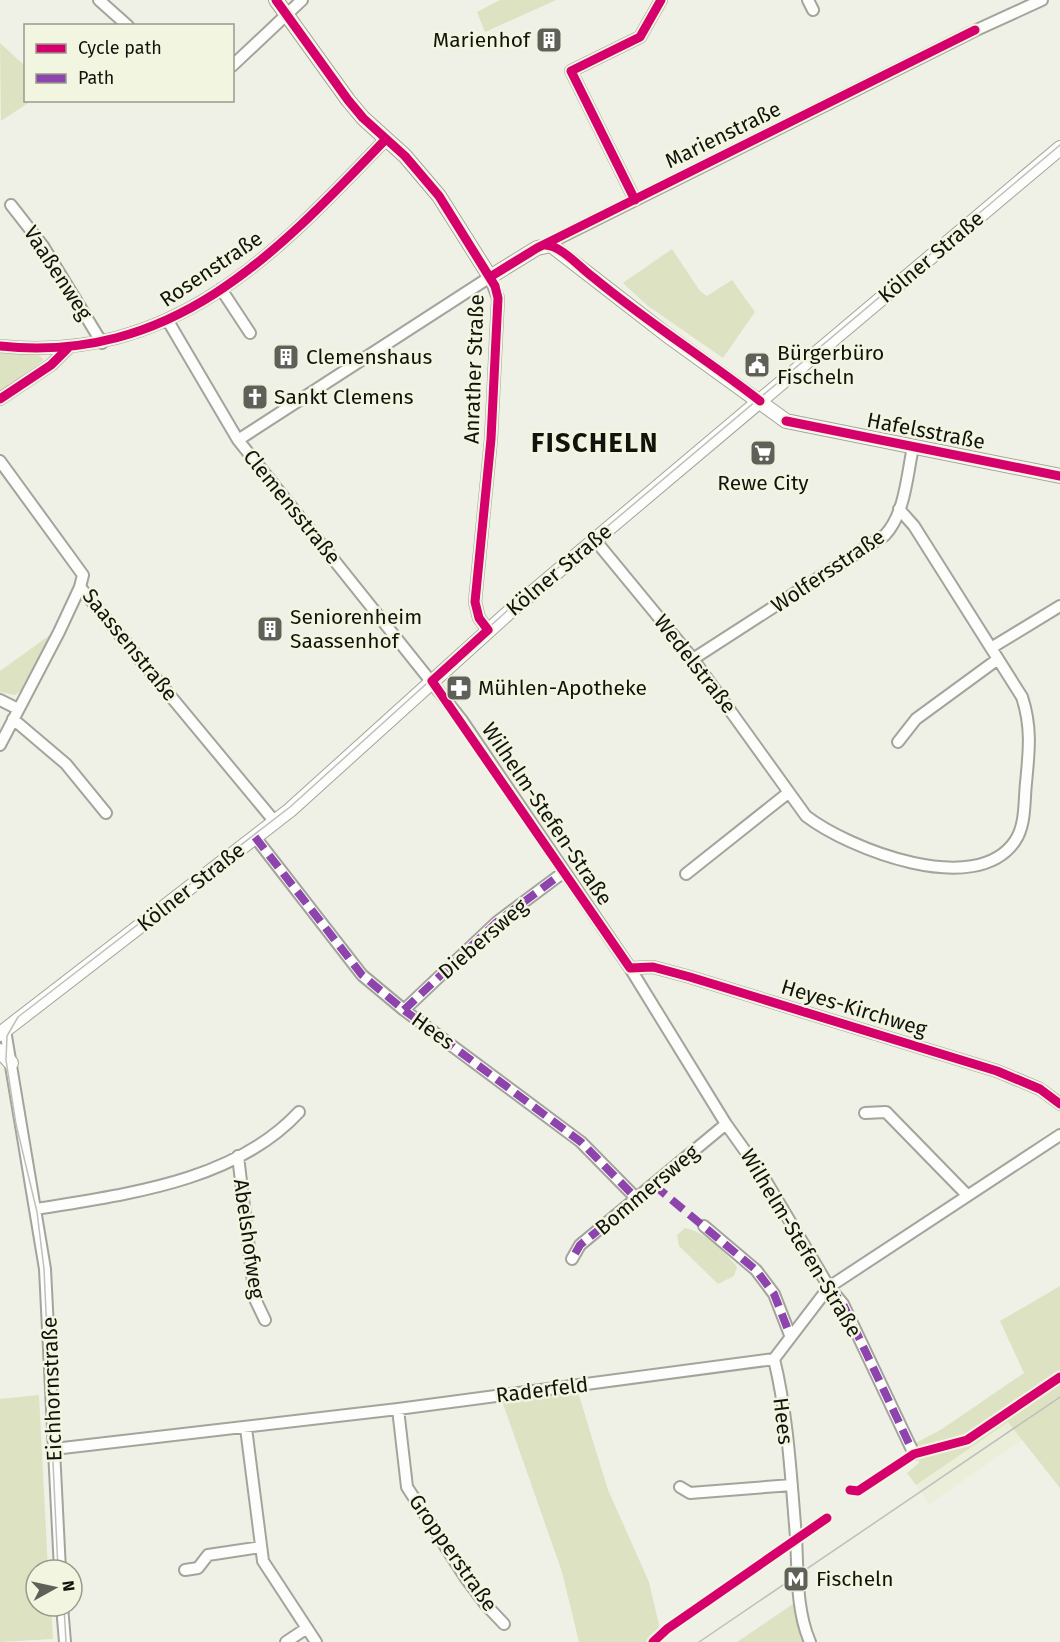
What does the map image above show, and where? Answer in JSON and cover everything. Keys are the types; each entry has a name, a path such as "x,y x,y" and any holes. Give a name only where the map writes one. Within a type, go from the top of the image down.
{"main road":[{"name":"Anrather Straße","path":"276,0 348,100 386,140 405,156 439,196 490,277"},
{"name":"Kölner Straße","path":"3,1032 275,822 488,630 1060,148"},
{"name":"Marienstraße","path":"490,277 545,245"},
{"name":"Hafelsstraße","path":"545,245 550,245 644,318 778,416 798,424 1060,476"},
{"path":"0,1051 11,1063"}],"street":[{"path":"99,0 126,24"},
{"path":"234,64 302,0"},
{"path":"635,200 571,71 640,37 662,0"},
{"name":"Marienstraße","path":"545,245 975,30 1042,0"},
{"name":"Rosenstraße","path":"0,346 52,350 102,343 168,321 261,262 303,224 386,140"},
{"name":"Vaaßenweg","path":"10,205 43,246 102,343"},
{"name":"Marienstraße","path":"238,440 490,277"},
{"name":"Anrather Straße","path":"488,630 479,618 475,602 491,439 498,298 490,277"},
{"path":"221,289 250,333"},
{"name":"Clemensstraße","path":"168,321 238,440 432,681"},
{"path":"0,399 51,365 68,348"},
{"name":"Wolfersstraße","path":"693,658 873,545 891,529 899,509 913,447"},
{"name":"Saassenstraße","path":"0,461 83,575 81,587 275,822"},
{"name":"Wedelstraße","path":"596,540 693,658 736,715 788,794 806,816 823,830 885,857 906,862 973,867 998,857 1015,841 1022,824 1030,743 1029,720 1022,697 914,526 899,509"},
{"path":"0,744 81,587"},
{"path":"991,648 1060,606"},
{"path":"898,742 916,719 998,659"},
{"name":"Wilhelm-Stefen-Straße","path":"432,681 630,968 726,1124 763,1176 829,1287 843,1304 914,1454"},
{"path":"0,700 66,764 106,813"},
{"path":"686,873 788,794"},
{"name":"Hees","path":"255,837 362,975 404,1010 587,1147 637,1199"},
{"name":"Diebersweg","path":"404,1010 497,922 564,872"},
{"name":"Heyes-Kirchweg","path":"630,968 652,967 690,977 959,1058 1040,1089 1060,1104"},
{"name":"Eichhornstraße","path":"3,1032 11,1063 37,1209 47,1291 59,1558"},
{"path":"37,1209 155,1188 238,1156 281,1132 299,1112"},
{"path":"865,1113 886,1112 967,1195"},
{"name":"Bommersweg","path":"572,1260 580,1245 726,1124"},
{"path":"774,1359 790,1335 817,1305 829,1287 1060,1135"},
{"name":"Abelshofweg","path":"238,1156 255,1299 265,1320"},
{"path":"704,1226 756,1270 774,1293 790,1335"},
{"name":"Hees","path":"774,1359 792,1485 802,1612 810,1642"},
{"name":"Raderfeld","path":"54,1449 246,1428 774,1359"},
{"name":"Gropperstraße","path":"398,1409 407,1487 465,1577 504,1624"},
{"path":"246,1428 263,1561 316,1642"},
{"path":"680,1487 690,1493 792,1485"},
{"path":"185,1569 198,1568 208,1555 261,1547"},
{"path":"63,1618 64,1642"},
{"path":"286,1642 307,1628"}],"shaded area":[{"path":"500,0 556,0 485,32 477,12"},
{"path":"0,43 24,65 24,102 30,102 1,121"},
{"path":"672,249 700,291 707,296 732,280 755,312 723,358 648,306 623,283"},
{"path":"0,350 39,355 44,360 0,392"},
{"path":"50,635 53,637 26,688 15,695 0,692 0,671"},
{"path":"685,1228 700,1233 720,1248 737,1267 734,1276 718,1284 679,1246 677,1235"},
{"path":"1060,1286 1060,1488 1008,1422 916,1485 907,1473 919,1463 914,1444 942,1429 1024,1373 1000,1321"},
{"path":"577,1389 608,1490 649,1582 663,1642 579,1642 562,1572 502,1401"},
{"path":"39,1395 47,1558 24,1558 24,1618 52,1618 53,1639 0,1642 0,1399"},
{"path":"1008,1421 1024,1439 929,1504 916,1485"},
{"path":"796,1602 806,1642 737,1642"}],"tram line":[{"path":"57,1558 44,1269 37,1212 16,1124 6,1060 7,1036 18,1017 290,807 508,610 1060,145"},
{"path":"699,1642 1060,1397"},
{"path":"65,1618 66,1642"}],"marked path":[{"path":"255,837 362,975 404,1010 581,1142 637,1199 580,1245 572,1259"},
{"path":"404,1010 497,922 564,872"},
{"path":"654,1185 756,1270 774,1294 790,1335"},
{"path":"829,1287 843,1304 914,1454"}],"cycle path":[{"path":"276,0 348,100 363,118 405,156 439,196 495,286 498,298 491,439 475,602 479,618 488,630 432,681 630,968 653,967 690,977 997,1071 1040,1089 1060,1104"},
{"path":"635,200 571,71 640,37 661,0"},
{"path":"490,277 537,248 975,30"},
{"path":"0,346 62,347 118,337 169,319 217,292 261,260 304,222 386,139"},
{"path":"545,245 564,253 635,310 760,401"},
{"path":"0,399 51,365 68,348"},
{"path":"786,421 1060,476"},
{"path":"850,1490 858,1491 914,1454 967,1440 1060,1377"},
{"path":"653,1642 667,1629 827,1518"}],"place":[{"name":"Marienhof","path":"549,40"},
{"name":"Clemenshaus","path":"286,357"},
{"name":"Bürgerbüro Fischeln","path":"757,365"},
{"name":"Sankt Clemens","path":"255,397"},
{"name":"Rewe City","path":"763,453"},
{"name":"Seniorenheim Saassenhof","path":"270,629"},
{"name":"Mühlen-Apotheke","path":"459,688"},
{"name":"Fischeln","path":"796,1579"}],"district":[{"name":"FISCHELN","path":"595,443"}]}
